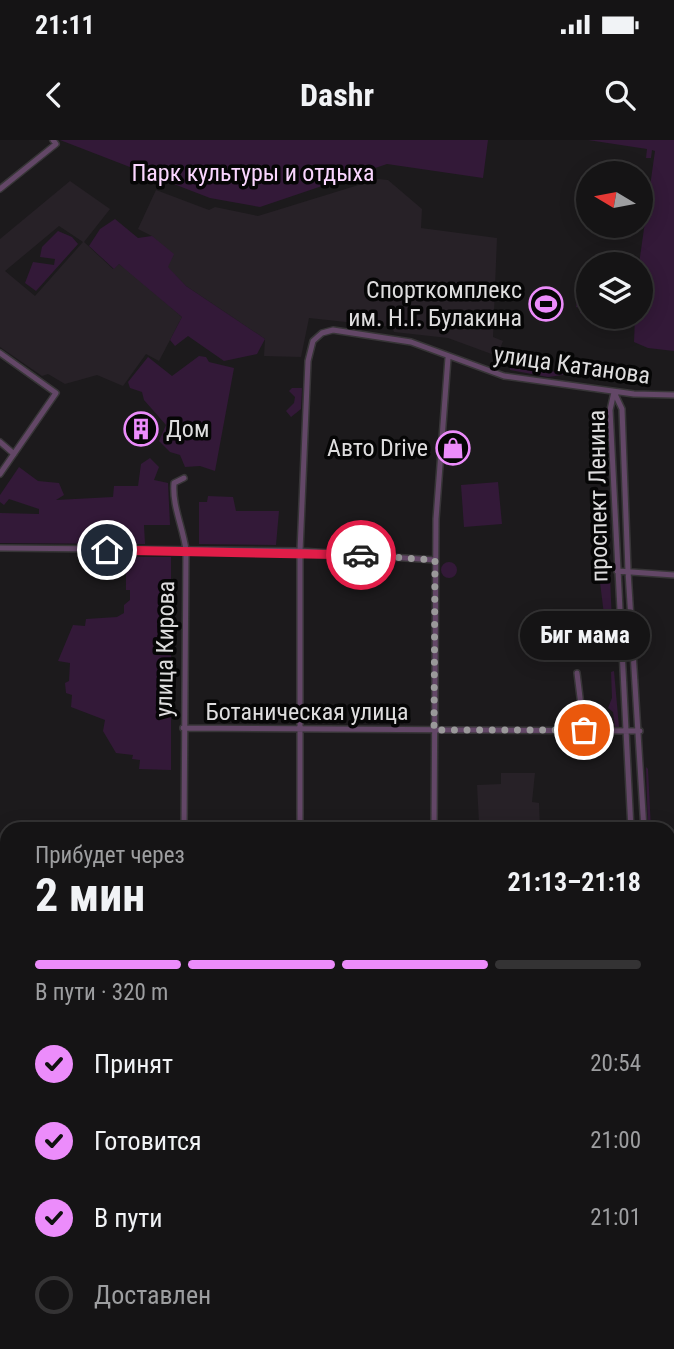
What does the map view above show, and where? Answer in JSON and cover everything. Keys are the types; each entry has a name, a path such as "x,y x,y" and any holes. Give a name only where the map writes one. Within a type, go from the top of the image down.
{"street":[{"path":"0,188 55,142"},
{"name":"улица Катанова","path":"300,551 310,345 322,333 333,330 411,342 448,358 503,376 614,392 674,395"},
{"path":"0,353 55,393 0,474"},
{"path":"434,822 435,560 440,438 448,358"},
{"name":"проспект Ленина","path":"614,392 622,409 628,570 645,822"},
{"name":"проспект Ленина","path":"614,392 610,410 631,822"},
{"path":"0,442 15,454"},
{"name":"улица Кирова","path":"184,478 174,483 173,501 183,526 186,550 184,822"},
{"path":"0,548 300,551 435,560"},
{"path":"300,551 300,822"},
{"path":"617,571 674,575"},
{"path":"577,673 584,730"},
{"name":"Ботаническая улица","path":"184,728 640,731"}],"shaded area":[{"path":"378,179 388,180 422,209 421,228 497,238 493,337 503,341 497,356 448,338 394,332 392,327 309,318 301,357 264,356 265,339 186,286 167,267 152,236 138,229 156,190 209,210 215,207 258,216"},
{"path":"70,181 110,209 84,242 113,269 119,264 134,275 182,317 159,361 146,354 123,386 97,375 65,384 48,374 42,376 0,347 0,239","holes":["59,226 83,242 35,296 5,271"]},
{"path":"501,773 535,773 532,802 539,803 540,822 479,822 477,785 501,784"}],"green space":[{"name":"Парк культуры и отдыха","path":"60,140 488,140 483,178 387,164 260,207 210,198"},
{"path":"588,140 674,140 674,351 648,348 634,342 635,329 653,329 653,252 641,252 643,238 653,238 655,151 652,150 651,158 646,158 647,149"},
{"path":"115,219 138,238 152,236 174,254 168,267 186,286 265,339 257,354 224,361 188,336 175,346 170,340 182,317 119,264 114,269 89,246 100,229"},
{"path":"58,231 72,237 78,244 36,291 25,283 33,262 54,265 55,259 40,257 42,247"},
{"path":"199,356 206,357 209,362 234,368 215,471 200,466 185,467 180,455 170,452 159,441 166,425 144,400 142,392 130,388 128,382 148,357 172,376"},
{"path":"510,365 563,375 548,377 510,370"},
{"path":"292,388 302,388 301,409 291,417 286,411 294,403 295,397 289,391"},
{"path":"150,458 159,467 154,480 168,483 170,525 144,525 145,544 0,543 0,513 39,514 39,509 9,499 4,505 0,502 0,495 19,467 38,481 59,483 64,495 56,500 113,497 114,486 138,486 141,464"},
{"path":"498,482 502,524 464,527 461,485"},
{"path":"208,496 233,497 236,511 279,511 276,545 199,544 199,502 207,502"},
{"path":"126,557 171,557 171,770 139,769 140,760 132,759 133,755 116,753 103,731 105,720 71,707 72,695 66,693 65,683 69,681 70,663 58,661 73,625 85,626 86,619 117,617 124,613 124,605 130,600 130,590 126,590"},
{"path":"449,562 457,570 449,578 441,570"},
{"path":"599,574 610,576 612,623 605,623"},
{"path":"614,671 619,727 615,727 613,712 608,708 612,698 611,672"},
{"path":"646,767 651,822 648,822"}],"way so far":[{"path":"361,555 435,560 434,730 584,730"}],"place":[{"name":"Спорткомплекс им. Н.Г. Булакина","path":"546,304"},
{"name":"Дом","path":"141,429"},
{"name":"Авто Drive","path":"453,448"},
{"name":"Биг мама","path":"584,730"}],"route":[{"path":"107,550 300,551 361,555"}]}
